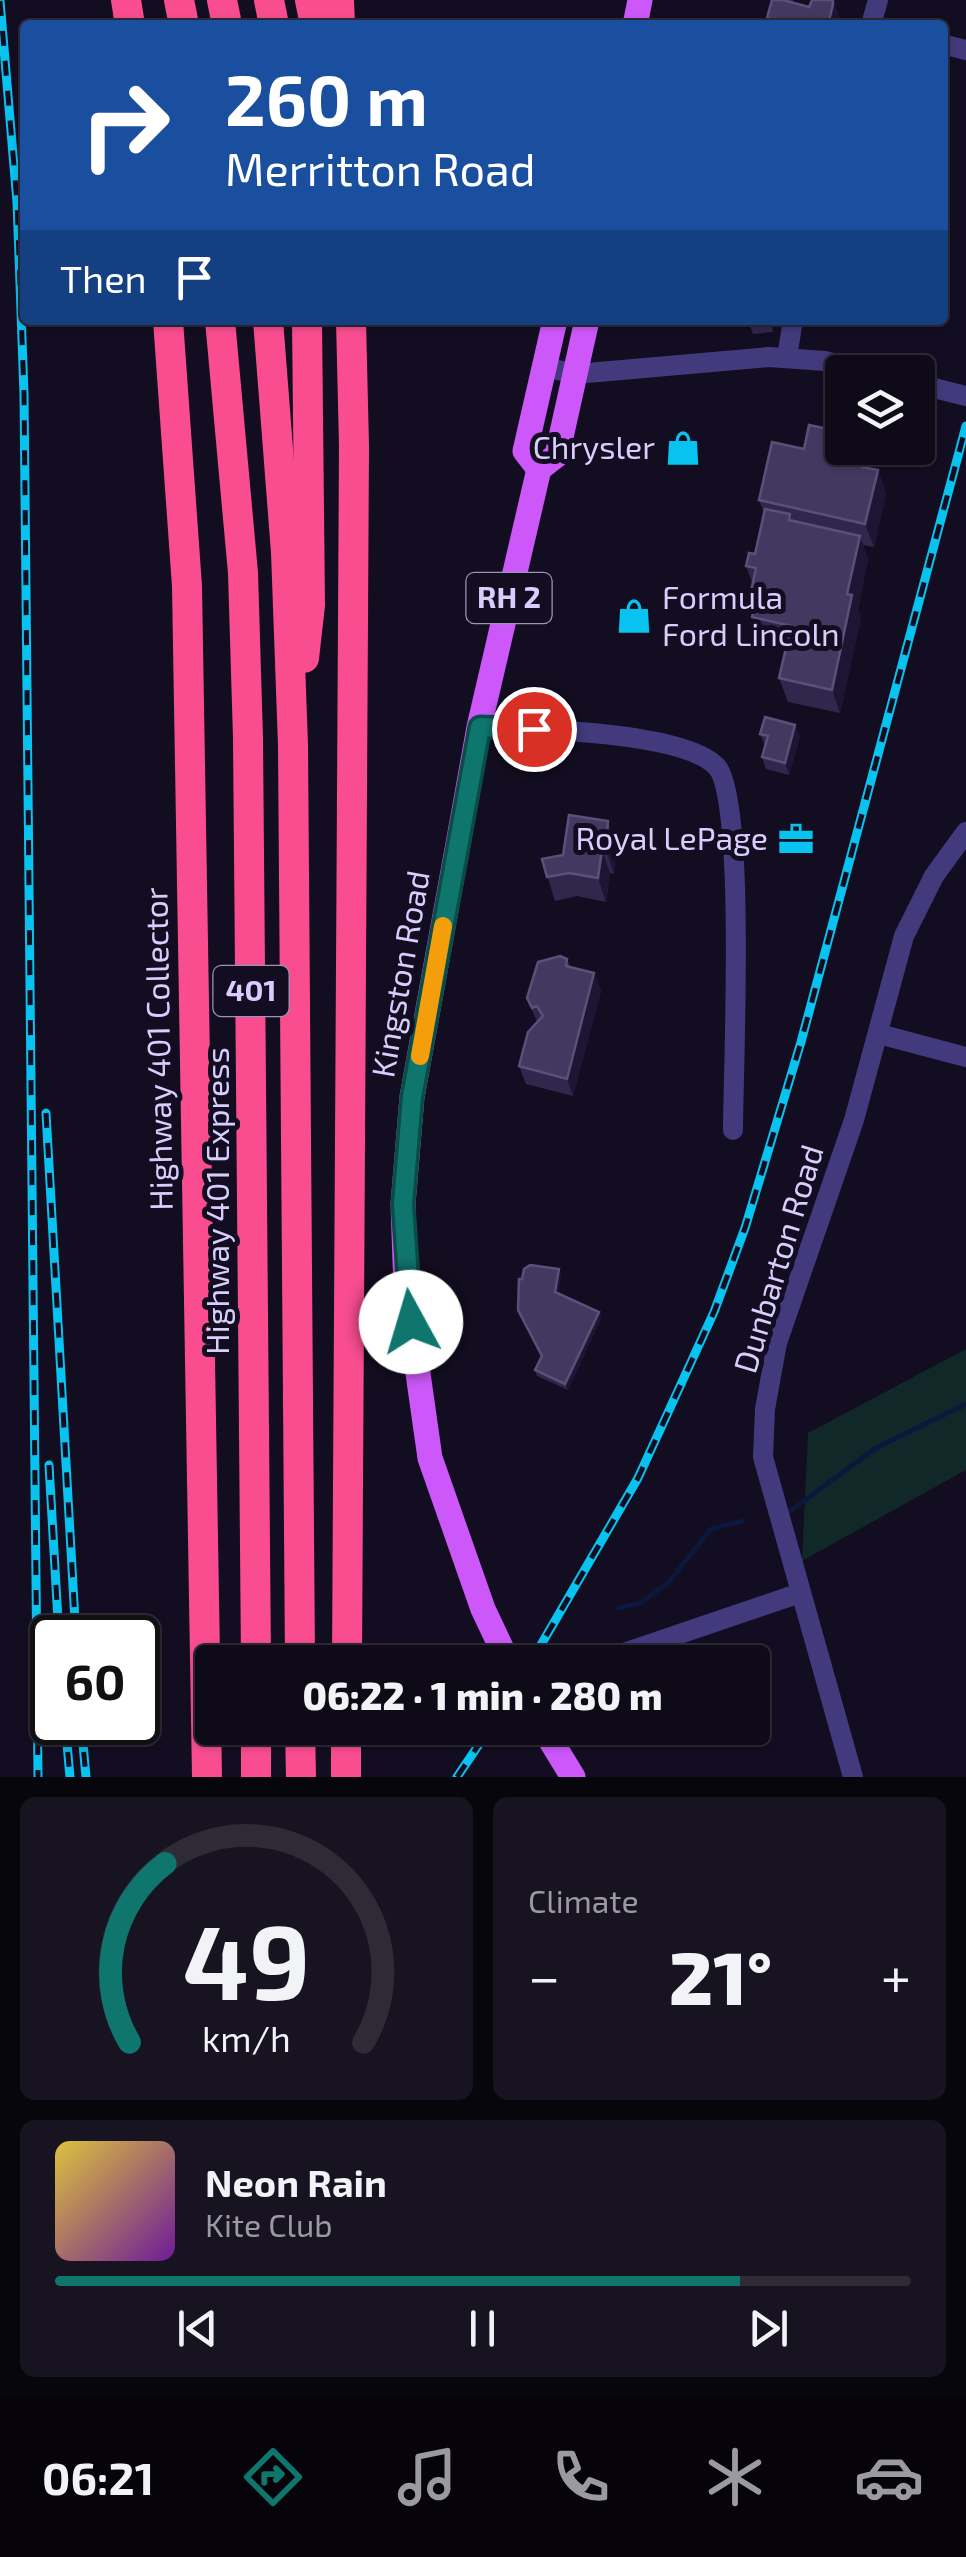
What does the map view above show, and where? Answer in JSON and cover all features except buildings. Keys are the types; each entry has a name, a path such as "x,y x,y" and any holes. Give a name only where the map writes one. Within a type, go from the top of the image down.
{"highway":[{"name":"Highway 401 Collector","path":"168,325 187,586 207,1777"},
{"name":"Highway 401 Express","path":"220,325 243,573 248,738 256,1645"},
{"name":"401","path":"268,325 286,552 294,745 300,1645"},
{"path":"294,745 310,606 307,325"},
{"path":"347,1645 354,446 350,325"},
{"path":"256,1745 256,1777"},
{"path":"300,1745 300,1777"},
{"path":"346,1745 346,1777"}],"main road":[{"name":"Kingston Road","path":"539,469 525,451 554,325"},
{"name":"Kingston Road","path":"501,1645 467,1566 430,1458 406,1289 403,1204 412,1097 480,727 539,469 556,455 585,325"},
{"path":"553,1745 573,1777"}],"street":[{"path":"787,357 793,325"},
{"path":"544,368 576,374 787,357 825,361"},
{"path":"935,388 966,396"},
{"path":"480,727 616,735 680,747 716,767 730,798 735,921 732,1130"},
{"name":"Dunbarton Road","path":"853,1777 763,1458 765,1409 777,1343 823,1216 904,936 934,876 966,832"},
{"path":"878,1034 966,1057"},
{"path":"647,1645 800,1593"}],"green space":[{"path":"966,1349 966,1470 802,1561 808,1433"}],"waterway":[{"path":"790,1511 876,1448 966,1404"},
{"path":"619,1608 640,1603 668,1583 711,1529 743,1521"}],"railway":[{"path":"0,1 20,284"},
{"path":"21,325 38,1777"},
{"path":"541,1645 638,1478 714,1312 745,1228 801,1042 966,426"},
{"path":"46,1113 75,1615"},
{"path":"49,1465 58,1615"},
{"path":"67,1745 70,1777"},
{"path":"83,1745 86,1777"},
{"path":"457,1777 479,1745"}],"slow traffic":[{"path":"420,1056 443,926"}],"place":[{"name":"Chrysler","path":"683,448"},
{"name":"Formula Ford Lincoln","path":"634,616"},
{"name":"Royal LePage","path":"796,839"}],"route":[{"path":"411,1322 403,1204 412,1097 480,727 534,729"}]}
